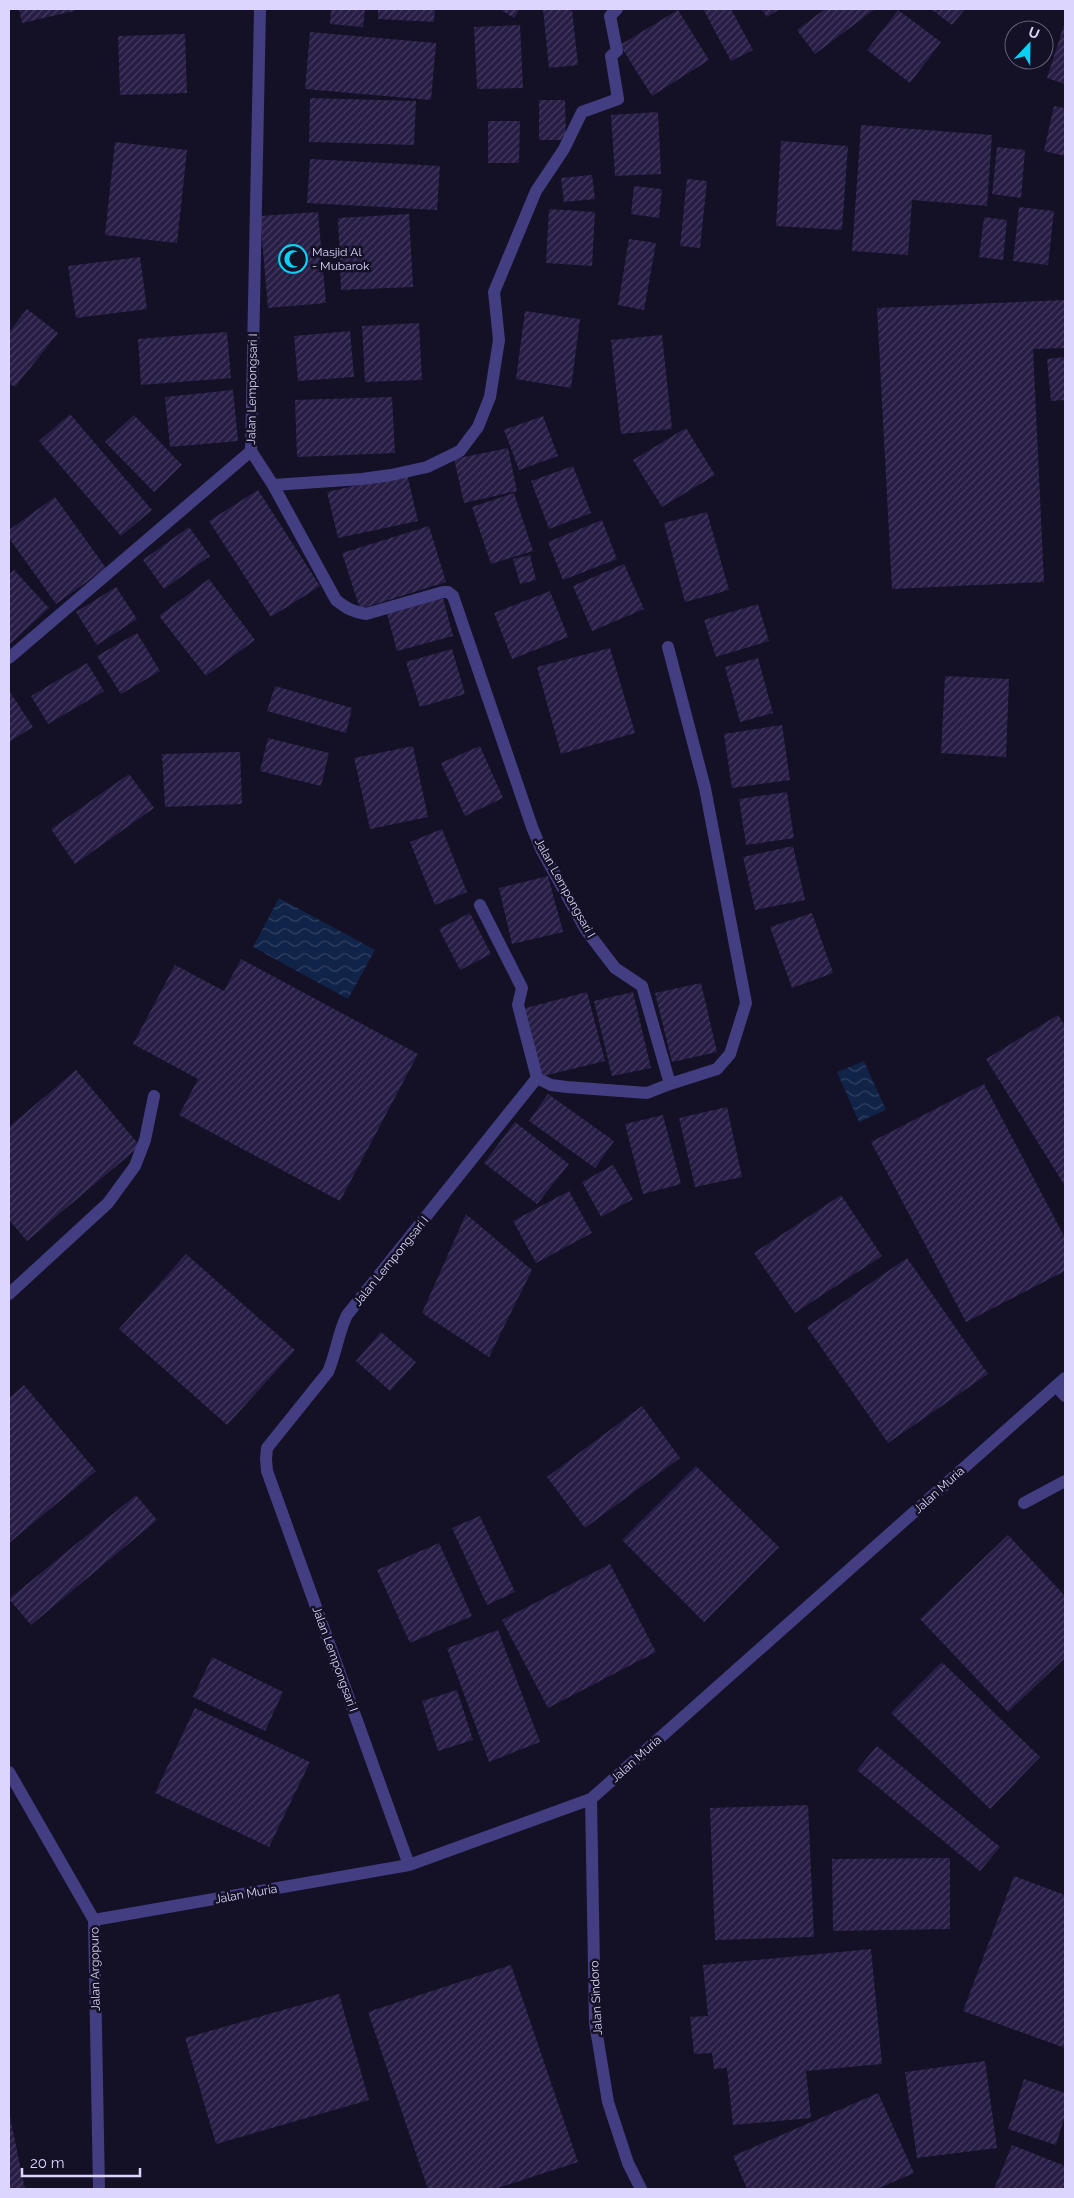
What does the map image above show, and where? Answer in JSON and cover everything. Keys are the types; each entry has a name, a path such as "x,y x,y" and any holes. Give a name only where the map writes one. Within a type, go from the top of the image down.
{"street":[{"name":"Jalan Lempongsari I","path":"260,9 251,451 336,600 345,607 355,613 366,614 443,592 448,592 453,596 532,827 586,930 616,968 642,986 670,1084"},
{"path":"272,485 362,480 428,467 460,451 478,427 490,397 499,340 494,292 536,191 564,149 582,112 618,99 611,56 617,51 610,16 617,9"},
{"name":"Jalan Lempongsari I","path":"9,658 251,451"},
{"path":"480,905 522,988 518,1005 537,1078 551,1085 647,1093 716,1069 730,1054 746,1004 705,788 668,647"},
{"name":"Jalan Lempongsari I","path":"409,1865 267,1471 266,1459 268,1448 328,1372 341,1328 347,1315 537,1078"},
{"path":"9,1294 108,1203 134,1166 145,1140 154,1096"},
{"path":"1061,1382 1065,1396"},
{"name":"Jalan Muria","path":"94,1920 409,1865 591,1799 1061,1382"},
{"path":"1024,1503 1065,1481"},
{"name":"Jalan Argopuro","path":"9,1772 94,1920 99,2189"},
{"name":"Jalan Sindoro","path":"591,1799 595,2023 608,2102 628,2163 641,2189"}],"water":[{"path":"279,898 375,950 348,999 253,947"},
{"path":"864,1061 886,1110 859,1122 837,1072"}],"building":[{"path":"19,9 74,9 74,11 22,23"},
{"path":"331,9 365,9 363,27 330,24"},
{"path":"378,9 435,9 434,22 378,19"},
{"path":"499,9 520,9 514,18"},
{"path":"543,9 572,9 578,65 549,68"},
{"path":"703,9 731,9 753,50 731,61"},
{"path":"761,9 780,9 767,17"},
{"path":"825,9 875,9 815,54 797,30"},
{"path":"931,9 965,9 952,25"},
{"path":"678,10 709,60 652,96 620,45"},
{"path":"898,10 941,42 910,83 867,50"},
{"path":"1065,22 1065,84 1047,78 1050,70 1054,70 1054,56"},
{"path":"520,25 523,88 477,89 474,27"},
{"path":"310,32 436,43 431,100 305,89"},
{"path":"185,34 187,93 120,95 118,36"},
{"path":"310,98 416,101 414,145 309,142"},
{"path":"539,100 565,100 566,140 539,140"},
{"path":"1054,106 1065,108 1065,156 1044,151"},
{"path":"658,112 661,174 615,176 611,115"},
{"path":"488,121 520,121 519,163 488,163"},
{"path":"861,125 992,135 987,206 912,200 908,255 852,251"},
{"path":"781,141 848,146 842,230 776,226"},
{"path":"115,142 187,150 177,243 105,235"},
{"path":"997,147 1025,150 1021,198 992,194"},
{"path":"310,159 440,166 437,210 307,203"},
{"path":"592,175 595,199 564,202 561,178"},
{"path":"687,179 707,181 700,248 680,246"},
{"path":"634,186 662,189 659,218 631,214"},
{"path":"1019,207 1054,211 1048,265 1013,261"},
{"path":"549,209 595,212 592,266 546,263"},
{"name":"Masjid Al - Mubarok","path":"318,212 326,303 268,308 260,216"},
{"path":"409,214 413,287 341,290 338,218"},
{"path":"984,217 1007,220 1003,260 979,257"},
{"path":"629,239 656,243 644,310 618,305"},
{"path":"140,257 147,309 76,318 68,266"},
{"path":"1065,300 1065,348 1033,349 1044,582 892,589 877,308"},
{"path":"27,309 58,333 15,387 9,383 9,332"},
{"path":"525,311 580,319 571,388 516,379"},
{"path":"419,323 422,380 365,382 362,326"},
{"path":"350,331 354,377 298,381 294,336"},
{"path":"227,332 231,378 141,385 138,339"},
{"path":"662,335 672,429 621,434 611,340"},
{"path":"1065,357 1065,400 1051,401 1047,359"},
{"path":"233,390 238,441 170,447 165,397"},
{"path":"392,397 395,453 297,457 295,400"},
{"path":"70,414 152,510 121,536 39,441"},
{"path":"134,415 182,465 154,492 105,442"},
{"path":"543,416 558,456 519,470 504,430"},
{"path":"686,428 715,475 662,507 633,460"},
{"path":"508,448 517,491 464,503 454,459"},
{"path":"573,466 591,513 549,529 531,481"},
{"path":"407,474 418,521 338,538 327,492"},
{"path":"258,490 320,586 271,617 209,521"},
{"path":"514,493 533,551 491,564 472,507"},
{"path":"55,497 106,568 56,604 9,538 9,530"},
{"path":"707,512 729,590 685,602 664,523"},
{"path":"602,520 617,559 563,580 548,542"},
{"path":"429,526 446,582 360,609 342,553"},
{"path":"189,527 210,556 164,589 143,560"},
{"path":"530,555 536,580 520,584 513,559"},
{"path":"624,564 644,609 592,631 573,586"},
{"path":"14,570 49,608 9,645 9,574"},
{"path":"209,579 255,640 206,676 159,616"},
{"path":"116,587 137,619 97,645 76,612"},
{"path":"550,591 568,637 512,659 494,613"},
{"path":"443,598 453,636 397,651 387,614"},
{"path":"758,604 769,641 716,657 704,620"},
{"path":"137,633 160,671 121,694 97,656"},
{"path":"610,648 635,733 561,754 537,667"},
{"path":"452,649 465,694 420,707 406,662"},
{"path":"758,658 773,713 740,722 725,667"},
{"path":"87,663 104,691 48,724 31,696"},
{"path":"945,676 1009,679 1006,757 941,753"},
{"path":"275,686 352,708 346,733 267,711"},
{"path":"9,692 33,727 9,742"},
{"path":"782,725 790,780 732,788 724,734"},
{"path":"268,738 329,753 321,786 260,771"},
{"path":"413,746 428,817 370,829 354,758"},
{"path":"480,746 503,798 465,816 441,763"},
{"path":"240,752 242,804 165,807 162,754"},
{"path":"129,774 154,808 75,864 51,829"},
{"path":"787,792 794,838 746,845 739,799"},
{"path":"442,829 467,892 435,905 410,842"},
{"path":"793,846 805,900 755,910 743,857"},
{"path":"548,876 563,932 512,944 499,888"},
{"path":"470,913 491,954 460,970 439,929"},
{"path":"812,913 833,973 792,988 770,927"},
{"path":"241,959 418,1054 340,1201 179,1115 198,1079 133,1044 175,965 224,991"},
{"path":"701,983 717,1052 672,1062 655,993"},
{"path":"587,992 605,1061 539,1077 522,1009"},
{"path":"633,992 651,1068 612,1076 594,1001"},
{"path":"1058,1015 1065,1026 1065,1186 986,1059"},
{"path":"76,1070 140,1146 27,1241 9,1220 9,1127"},
{"path":"984,1084 1065,1238 1065,1271 966,1322 871,1142"},
{"path":"548,1094 614,1141 595,1168 529,1121"},
{"path":"727,1107 742,1177 695,1187 679,1118"},
{"path":"663,1115 681,1184 643,1194 625,1124"},
{"path":"515,1122 569,1164 537,1204 484,1163"},
{"path":"613,1165 633,1199 601,1217 582,1182"},
{"path":"569,1191 592,1233 536,1263 513,1221"},
{"path":"841,1195 882,1256 795,1313 754,1253"},
{"path":"466,1214 532,1270 489,1357 422,1313"},
{"path":"186,1254 295,1350 227,1425 119,1329"},
{"path":"907,1258 988,1374 888,1443 807,1327"},
{"path":"381,1332 416,1362 390,1391 356,1361"},
{"path":"24,1385 96,1471 9,1543 9,1398"},
{"path":"642,1406 680,1458 585,1528 547,1477"},
{"path":"696,1466 779,1547 704,1622 622,1540"},
{"path":"136,1495 157,1520 31,1625 9,1599"},
{"path":"480,1516 515,1592 487,1605 452,1528"},
{"path":"1008,1535 1065,1596 1065,1658 1008,1712 920,1619"},
{"path":"439,1543 472,1616 410,1643 377,1570"},
{"path":"610,1564 656,1652 548,1708 502,1620"},
{"path":"498,1630 540,1742 489,1762 447,1648"},
{"path":"212,1657 283,1692 265,1731 193,1697"},
{"path":"942,1662 1040,1757 990,1809 891,1713"},
{"path":"457,1690 473,1740 438,1751 422,1701"},
{"path":"195,1708 310,1762 269,1847 155,1793"},
{"path":"877,1746 1000,1847 980,1871 857,1770"},
{"path":"808,1805 814,1937 715,1940 710,1808"},
{"path":"950,1858 950,1929 833,1931 832,1859"},
{"path":"1014,1876 1065,1895 1065,2048 963,2011"},
{"path":"871,1949 882,2064 806,2071 811,2118 733,2125 727,2068 714,2069 712,2053 694,2054 690,2017 708,2016 703,1965"},
{"path":"511,1965 578,2162 495,2189 428,2189 368,2012"},
{"path":"339,1994 369,2100 216,2144 185,2038"},
{"path":"985,2061 997,2148 917,2158 905,2072"},
{"path":"1024,2079 1065,2093 1065,2115 1056,2145 1008,2129"},
{"path":"878,2093 914,2173 877,2189 747,2189 733,2156"},
{"path":"10,2117 25,2189 9,2189"},
{"path":"1012,2145 1065,2166 1065,2189 994,2189"}],"place":[{"name":"Masjid Al - Mubarok","path":"293,259"}]}
